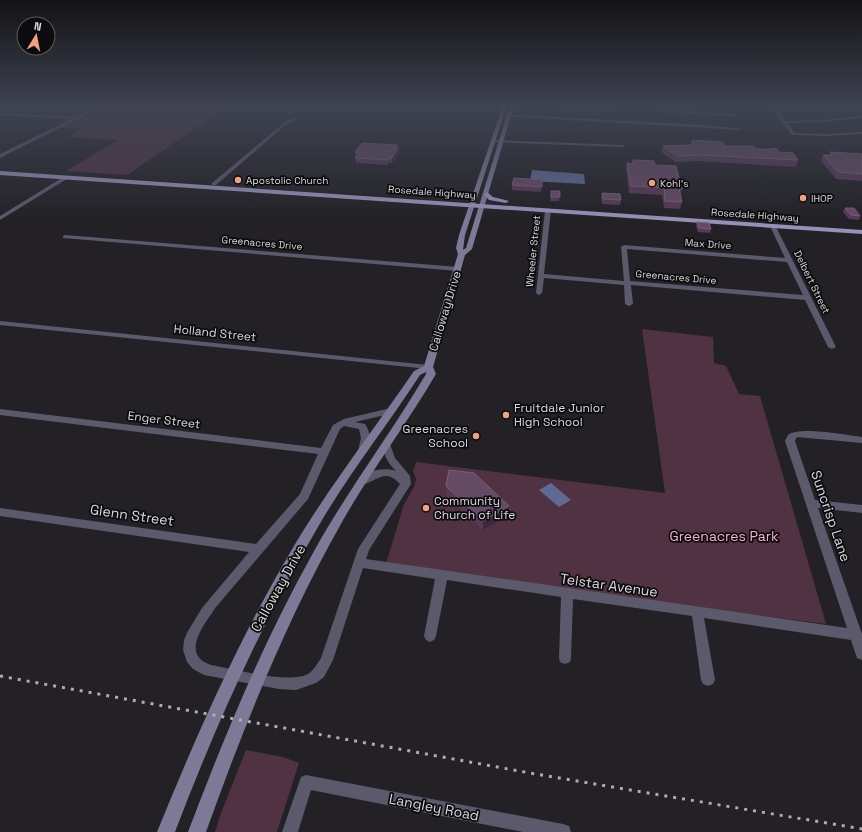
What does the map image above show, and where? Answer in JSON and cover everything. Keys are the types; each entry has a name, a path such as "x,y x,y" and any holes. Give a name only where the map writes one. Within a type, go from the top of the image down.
{"main road":[{"name":"Calloway Drive","path":"462,254 459,248 492,144"},
{"name":"Calloway Drive","path":"197,832 239,720 285,618 312,564 362,481 412,408 431,374 428,367 462,254 469,249 487,194 500,144"},
{"path":"489,152 492,157 490,164 494,167"},
{"path":"0,169 137,178 215,186"},
{"path":"0,173 309,192"},
{"path":"17,174 56,173"},
{"path":"67,177 137,178"},
{"name":"Rosedale Highway","path":"309,192 472,203"},
{"name":"Rosedale Highway","path":"309,192 356,194 773,224 862,227"},
{"path":"487,194 489,198 494,200 548,208"},
{"name":"Rosedale Highway","path":"548,208 700,221 712,220 752,222 862,232"},
{"name":"Calloway Drive","path":"166,832 213,716 262,615 318,516 417,373 428,367"}],"street":[{"path":"0,156 25,144"},
{"path":"215,186 262,144"},
{"path":"584,144 623,146"},
{"path":"0,218 67,177"},
{"name":"Wheeler Street","path":"539,293 548,208"},
{"name":"Delbert Street","path":"773,224 832,347"},
{"name":"Greenacres Drive","path":"65,237 458,269"},
{"name":"Max Drive","path":"627,283 624,248 790,260"},
{"name":"Greenacres Drive","path":"541,276 809,298"},
{"path":"627,283 629,304"},
{"name":"Holland Street","path":"0,323 428,367"},
{"path":"387,446 390,458 405,474 406,484 364,549 325,665 319,673 306,682 296,684 279,683 209,671 199,667 193,662 189,654 189,646 212,603 304,496 334,430 341,423 391,411"},
{"name":"Enger Street","path":"0,412 325,452"},
{"path":"341,423 362,426 366,436 363,451"},
{"name":"Suncrisp Lane","path":"862,440 795,434 791,437 790,441 862,654"},
{"path":"362,481 378,472 389,472 399,476 406,484"},
{"path":"811,503 862,509"},
{"name":"Glenn Street","path":"0,512 259,549"},
{"name":"Telstar Avenue","path":"359,563 856,635"},
{"path":"430,636 442,575"},
{"path":"565,658 567,594"},
{"path":"698,612 708,680"},
{"name":"Langley Road","path":"290,832 306,782 563,832"}],"green space":[{"path":"112,144 173,144 127,175 66,171"},
{"name":"Greenacres Park","path":"642,329 713,337 714,363 726,366 739,394 760,396 826,624 385,567 404,504 414,487 416,479 413,471 416,462 665,493"},
{"path":"246,750 283,757 299,763 277,832 215,832 221,813"}],"water":[{"path":"532,170 584,174 585,184 530,181"},
{"path":"551,483 571,500 559,507 539,490"}],"building":[{"path":"361,144 397,145 395,148 398,148 392,158 389,158 388,160 355,158 360,152 355,152"},
{"path":"724,144 725,146 752,146 757,149 776,148 779,152 793,153 798,160 701,155 677,156 663,146"},
{"path":"830,152 862,154 862,174 838,172 823,155 833,155"},
{"name":"Kohl's","path":"633,160 654,161 655,165 676,166 682,189 679,189 682,202 665,201 664,188 631,186 627,163 633,164"},
{"path":"514,178 542,180 542,187 512,185"},
{"path":"551,191 560,191 560,197 551,197"},
{"path":"602,193 620,194 621,200 603,199"},
{"path":"845,208 854,208 860,216 851,215"},
{"path":"697,222 709,223 711,229 699,228"},
{"path":"449,470 474,473 509,506 483,521 446,486"}],"railway":[{"path":"0,676 530,773 862,829"}],"place":[{"name":"Apostolic Church","path":"238,180"},
{"name":"Kohl's","path":"652,183"},
{"name":"IHOP","path":"803,198"},
{"name":"Fruitdale Junior High School","path":"506,415"},
{"name":"Greenacres School","path":"476,436"},
{"name":"Community Church of Life","path":"426,508"}]}
